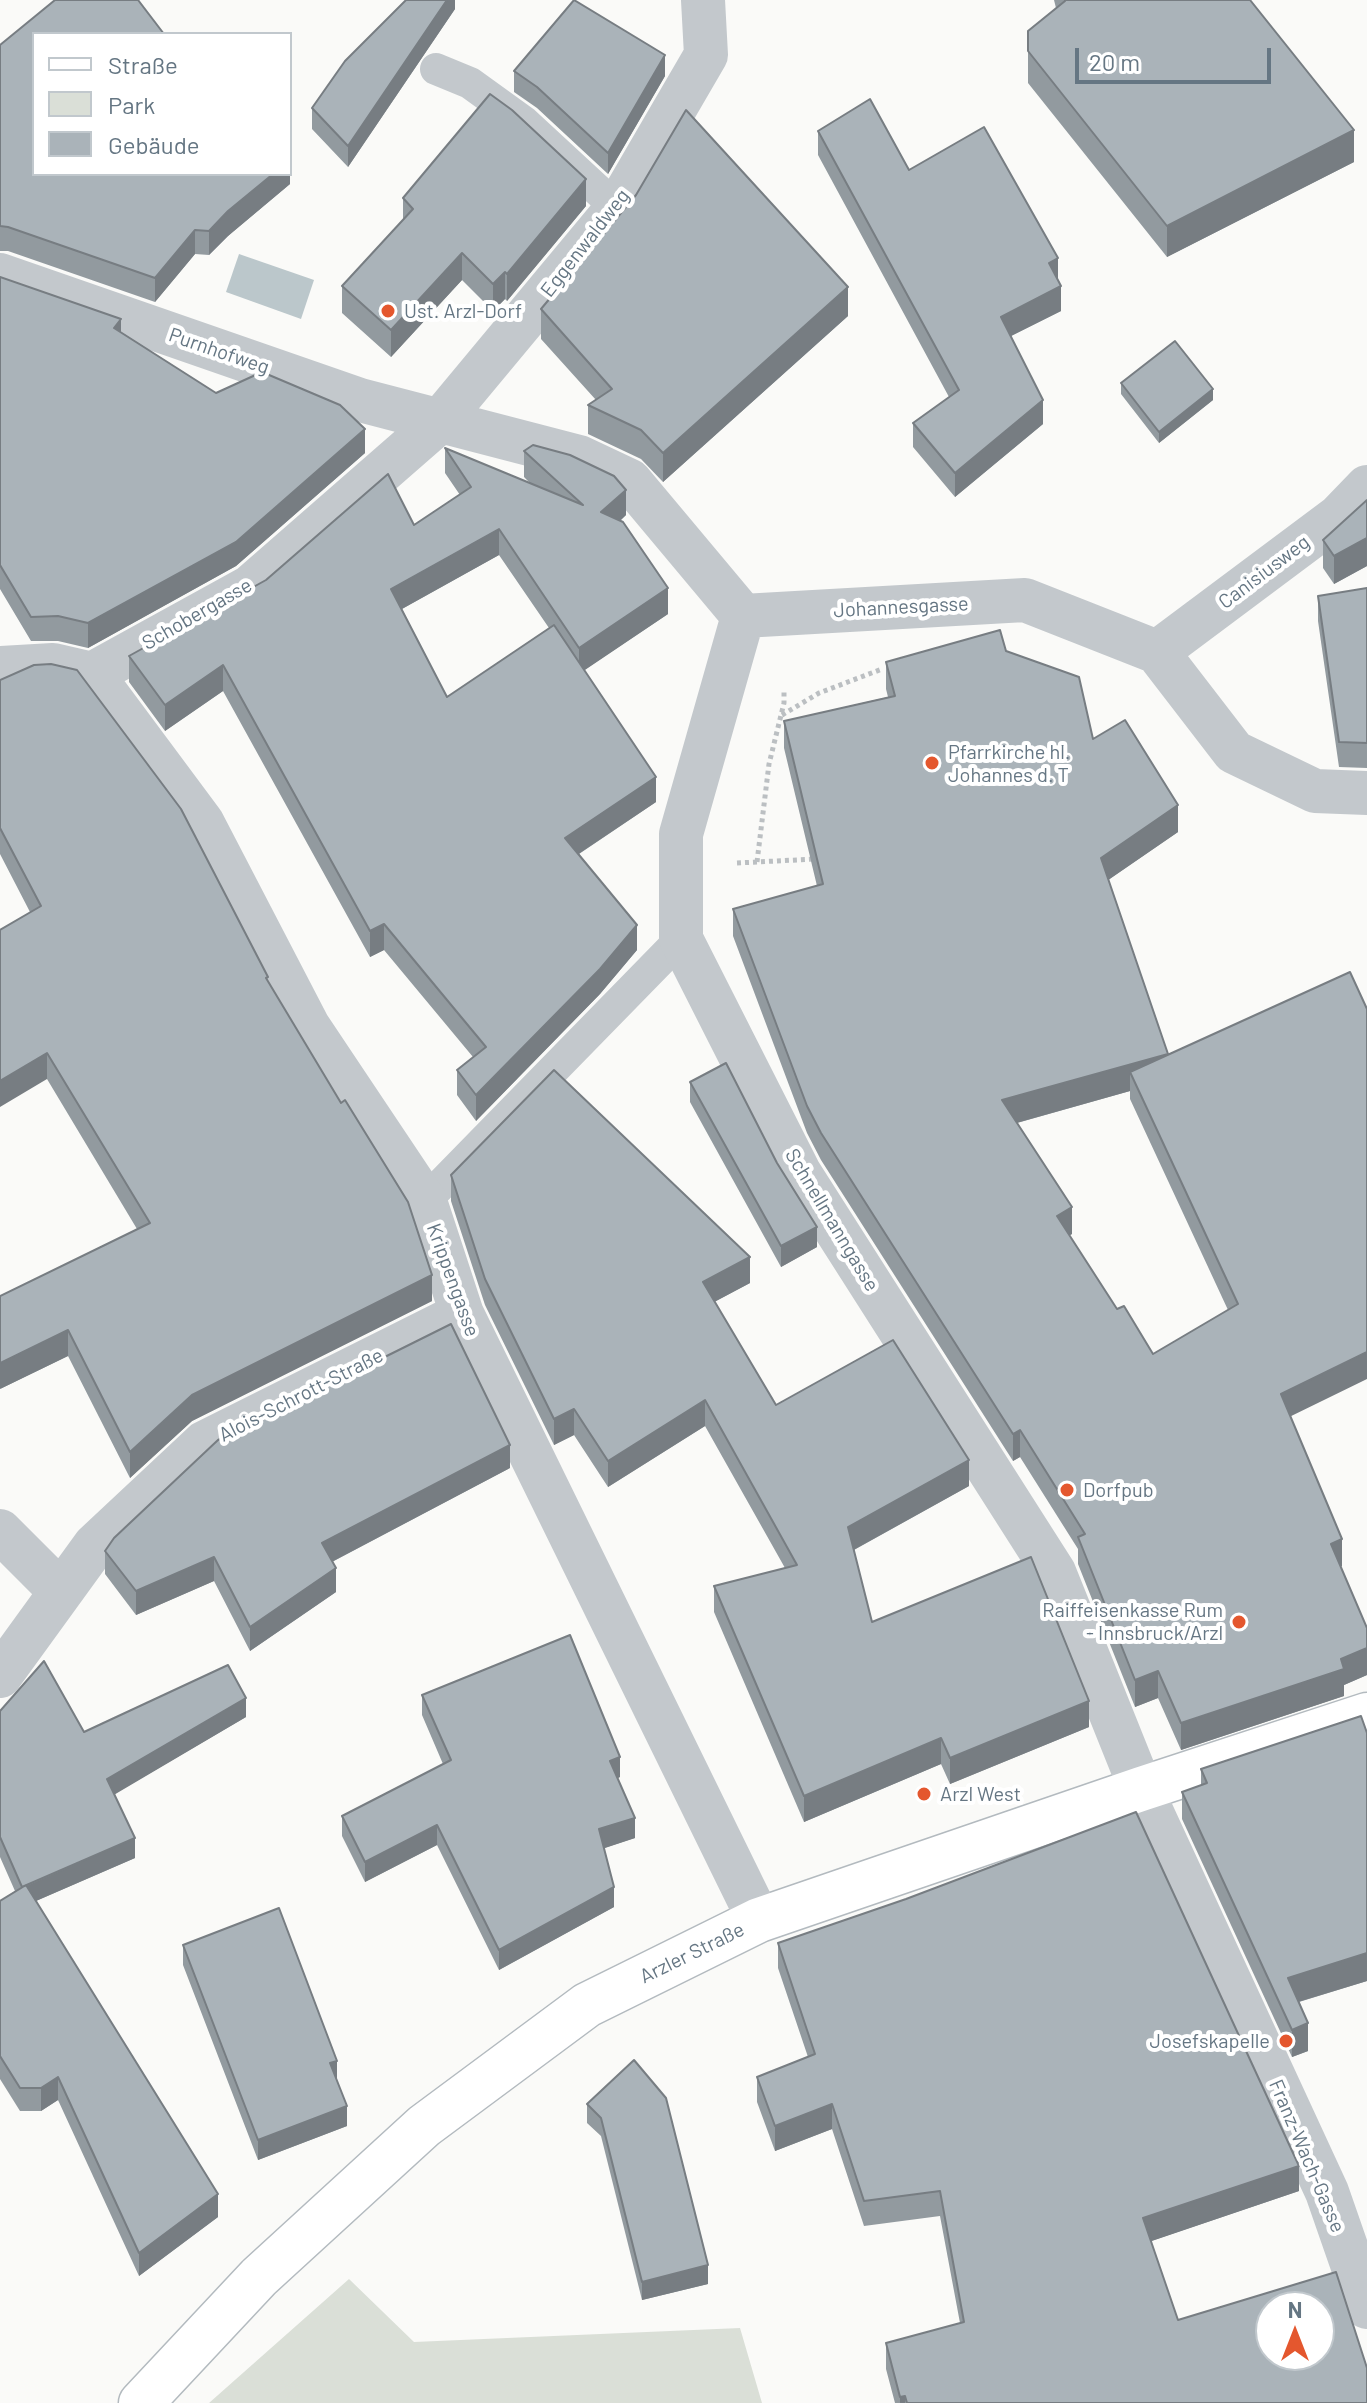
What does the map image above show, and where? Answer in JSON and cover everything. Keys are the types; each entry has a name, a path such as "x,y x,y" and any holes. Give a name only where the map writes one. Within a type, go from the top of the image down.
{"main road":[{"name":"Arzler Straße","path":"141,2403 259,2277 424,2126 587,2005 759,1920 1367,1715"}],"street":[{"name":"Eggenwaldweg","path":"439,422 617,208 706,55 703,0"},
{"name":"Purnhofweg","path":"0,275 360,400 439,422"},
{"path":"439,422 579,457 630,481 743,616"},
{"name":"Schobergasse","path":"92,674 250,587 439,422"},
{"name":"Canisiusweg","path":"1157,652 1339,516 1367,487"},
{"name":"Johannesgasse","path":"743,616 1025,600 1157,652"},
{"name":"Schnellmanngasse","path":"743,616 681,834 681,939 799,1172 1054,1572 1141,1789"},
{"path":"1157,652 1234,752 1315,791 1367,793"},
{"path":"0,668 53,665 92,674"},
{"name":"Krippengasse","path":"92,674 202,822 308,1026 425,1201 462,1314 759,1920"},
{"name":"Alois-Schrott-Straße","path":"0,1676 95,1545 204,1443 462,1314"},
{"path":"0,1531 61,1592"},
{"name":"Franz-Wach-Gasse","path":"1141,1789 1327,2192 1367,2307"}],"lane":[{"path":"436,69 470,83 524,122 617,208"},
{"path":"425,1201 681,939"}],"path":[{"path":"781,715 819,693 878,669 891,668"},
{"path":"757,862 769,764 784,703"},
{"path":"728,864 828,858"}],"green space":[{"path":"349,2279 414,2342 740,2328 762,2403 209,2403"}],"shaded area":[{"path":"239,254 314,280 301,319 226,292"}],"building":[{"path":"55,0 138,0 162,32 32,32 32,176 271,176 209,231 195,230 155,278 0,226 0,45"},
{"path":"406,0 447,0 348,146 312,108 345,61"},
{"path":"574,0 665,55 608,153 537,87 514,71"},
{"path":"1065,0 1250,0 1354,130 1167,226 1028,51 1028,31"},
{"path":"490,94 512,110 586,179 507,274 505,272 493,284 462,253 391,330 342,286 413,209 403,198"},
{"path":"870,99 909,170 984,127 1058,258 1049,263 1061,286 1001,317 1043,400 955,473 913,423 959,390 818,131"},
{"path":"686,110 848,287 663,453 641,430 588,405 612,389 541,309 636,195"},
{"path":"0,277 121,319 114,328 216,393 262,372 340,405 365,429 236,542 88,623 58,616 31,617 0,565"},
{"path":"1175,341 1213,389 1159,432 1121,383"},
{"path":"533,445 570,455 614,476 626,490 601,512 623,522 668,588 579,648 499,529 391,589 447,697 554,625 656,777 565,838 637,925 600,969 476,1095 457,1070 486,1047 384,924 370,931 223,665 165,705 129,656 266,580 388,474 414,525 471,487 445,448 583,505 524,451"},
{"path":"1367,500 1367,538 1334,556 1323,540"},
{"path":"1367,588 1367,743 1339,742 1318,596"},
{"path":"1000,630 1006,651 1079,677 1093,739 1125,720 1178,805 1101,858 1168,1054 1002,1100 1072,1207 1057,1216 1117,1309 1124,1306 1153,1354 1238,1304 1130,1072 1350,972 1367,1009 1367,1352 1281,1394 1342,1539 1331,1544 1367,1628 1367,1648 1341,1659 1344,1669 1181,1723 1158,1671 1135,1680 1078,1537 1085,1534 1020,1430 1013,1434 821,1133 807,1106 733,909 823,884 784,721 895,696 886,662"},
{"path":"51,664 77,670 181,809 266,978 341,1103 345,1100 408,1202 432,1275 192,1395 130,1452 68,1330 0,1363 0,1296 150,1223 47,1053 0,1081 0,930 41,906 0,828 0,680 34,665"},
{"path":"726,1063 777,1163 817,1227 781,1246 690,1082"},
{"path":"554,1070 750,1257 703,1282 776,1405 893,1340 969,1460 848,1527 872,1622 1031,1557 1089,1701 950,1758 941,1738 804,1796 714,1586 797,1565 705,1400 608,1461 574,1409 554,1419 485,1279 451,1175"},
{"path":"451,1324 510,1445 322,1543 336,1568 250,1627 214,1557 136,1591 105,1551 114,1538 218,1440"},
{"path":"570,1635 620,1757 610,1761 635,1818 599,1829 614,1887 499,1950 437,1825 365,1862 342,1816 451,1760 422,1695"},
{"path":"44,1661 84,1732 228,1665 246,1698 107,1779 135,1838 22,1887 0,1837 0,1711"},
{"path":"1361,1716 1367,1733 1367,1953 1288,1978 1308,2023 1292,2030 1182,1792 1207,1783 1201,1769"},
{"path":"1136,1812 1299,2166 1143,2218 1178,2320 1255,2297 1255,2371 1335,2371 1335,2291 1273,2291 1336,2272 1367,2368 1367,2403 907,2403 905,2396 900,2397 886,2343 964,2322 940,2191 864,2201 832,2104 775,2126 757,2077 815,2054 778,1943 906,1899"},
{"path":"26,1885 218,2194 139,2253 58,2077 41,2088 20,2088 0,2056 0,1901"},
{"path":"279,1908 337,2061 330,2063 347,2106 258,2140 183,1945"},
{"path":"634,2060 666,2098 708,2265 642,2282 601,2118 587,2104"}],"place":[{"name":"Ust. Arzl-Dorf","path":"388,311"},
{"name":"Pfarrkirche hl. Johannes d. T","path":"932,763"},
{"name":"Dorfpub","path":"1067,1490"},
{"name":"Raiffeisenkasse Rum - Innsbruck/Arzl","path":"1239,1622"},
{"name":"Arzl West","path":"924,1794"},
{"name":"Josefskapelle","path":"1286,2041"}]}
